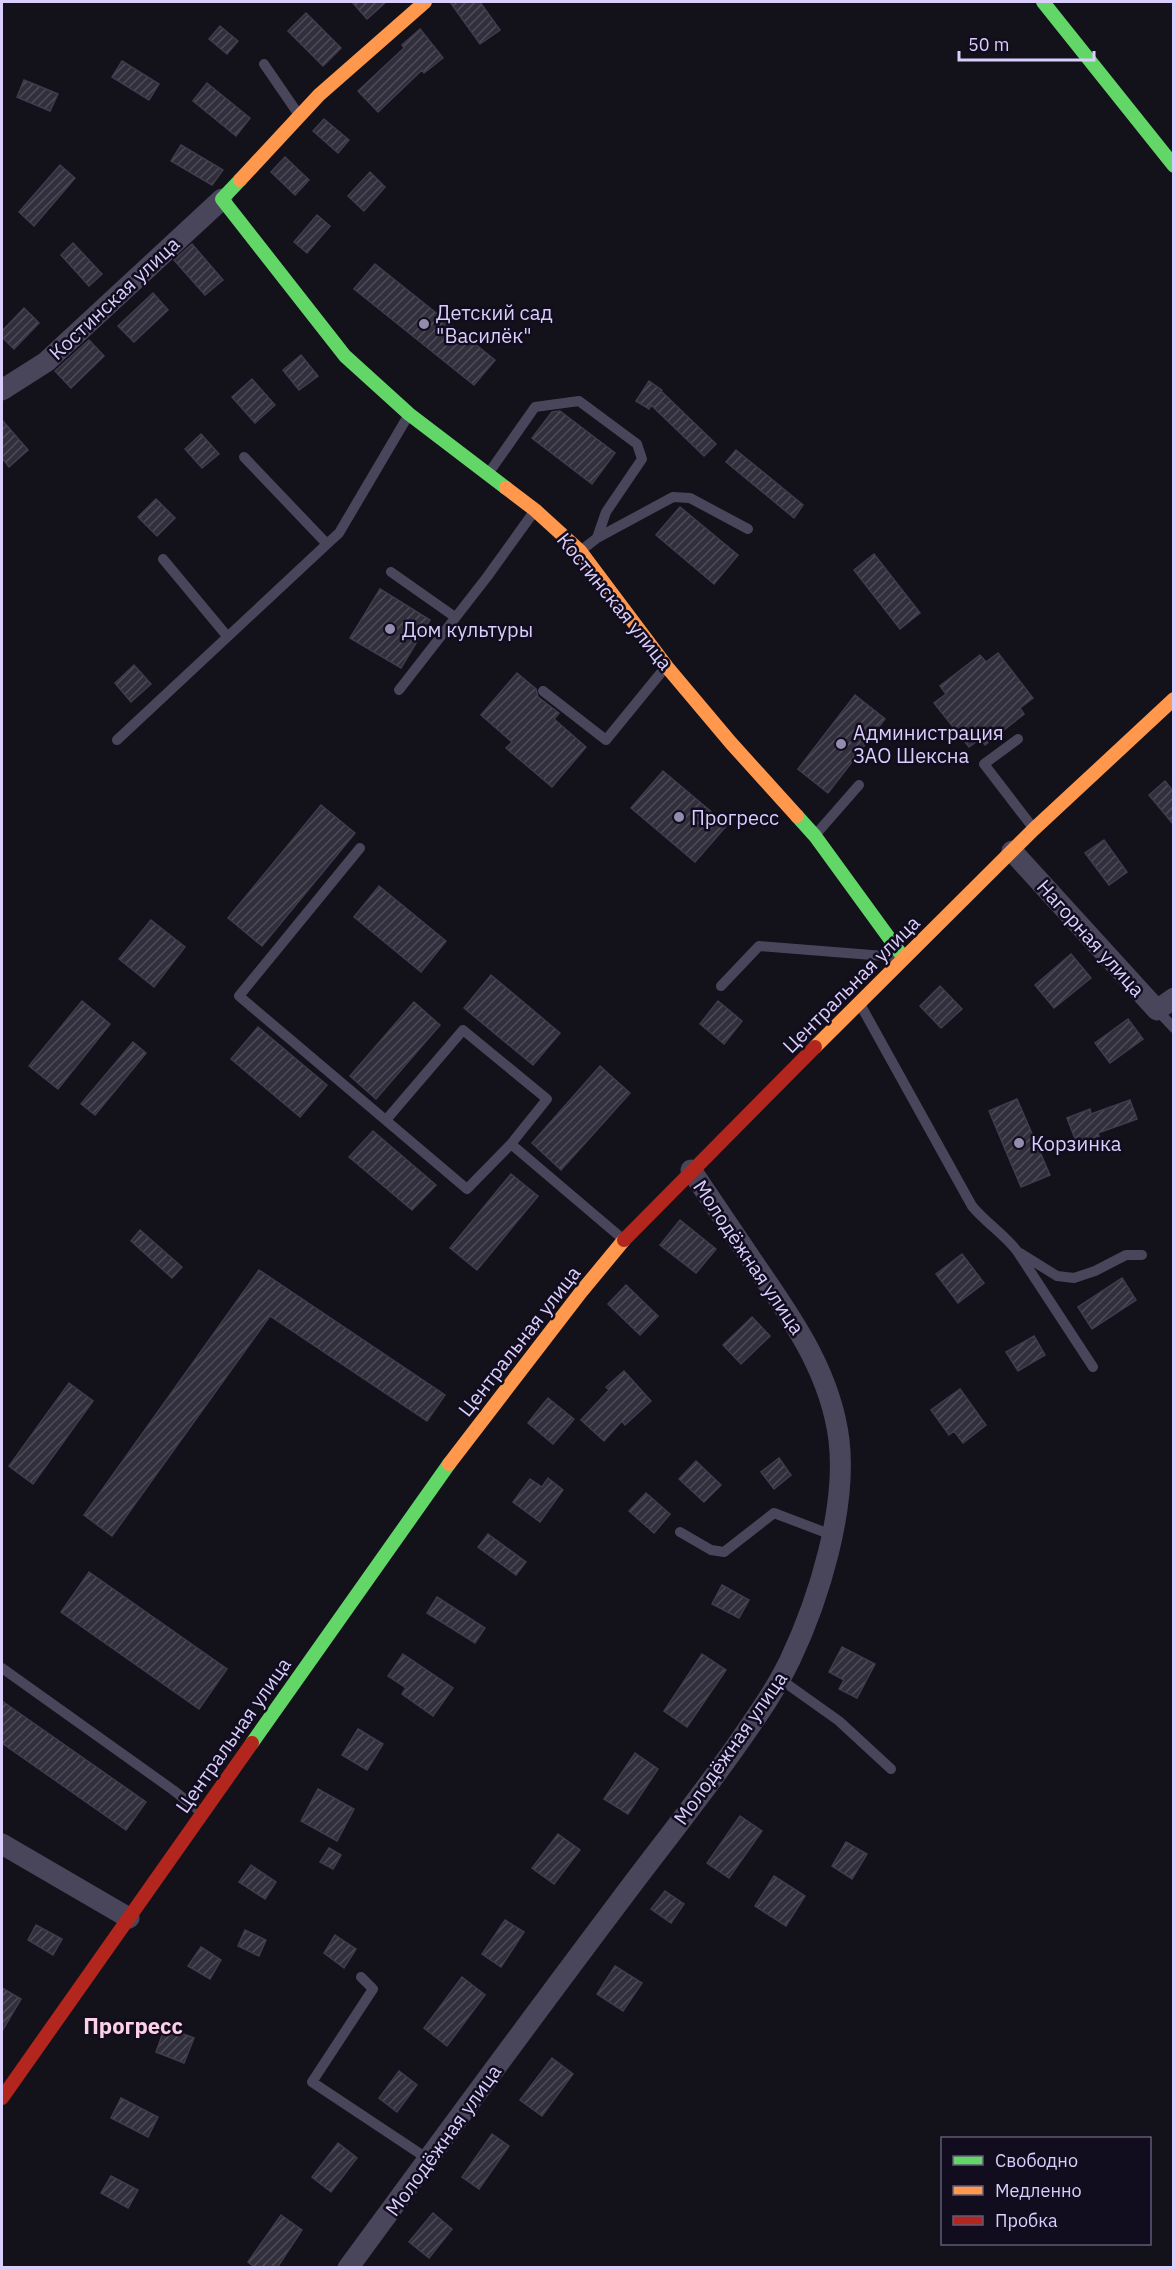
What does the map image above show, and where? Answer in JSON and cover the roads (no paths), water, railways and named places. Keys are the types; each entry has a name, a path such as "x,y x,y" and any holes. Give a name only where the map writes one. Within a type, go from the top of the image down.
{"street":[{"name":"Костинская улица","path":"2,390 46,362 222,199 319,94 425,2"},
{"path":"1054,6 1173,166"},
{"name":"Костинская улица","path":"222,199 345,356 409,414 535,510 580,551 667,667 731,743 815,836 903,957"},
{"name":"Центральная улица","path":"2,2098 450,1462 624,1240 691,1170 860,1004 903,957 1034,829 1173,699"},
{"name":"Нагорная улица","path":"1012,851 1165,1004"},
{"name":"Молодёжная улица","path":"348,2268 723,1765 780,1679 811,1606 832,1535 840,1473 839,1439 827,1390 803,1335 691,1170"},
{"path":"2,1844 129,1918"}],"lane":[{"path":"264,64 299,116"},
{"path":"487,475 535,407 579,401 637,444 642,459 606,512 597,538"},
{"path":"117,740 339,533 409,414"},
{"path":"244,457 327,544"},
{"path":"580,551 597,538 673,496 690,498 748,529"},
{"path":"399,690 535,510"},
{"path":"163,559 227,636"},
{"path":"391,572 455,617"},
{"path":"543,691 606,740 667,667"},
{"path":"1018,739 984,764 1034,829"},
{"path":"815,836 859,785"},
{"path":"360,848 239,996 467,1189 511,1144 547,1099 463,1030 386,1120"},
{"path":"721,986 759,946 903,957"},
{"path":"860,1004 972,1206 982,1218 1004,1234 1017,1251 1093,1367"},
{"path":"1165,1004 1173,1028"},
{"path":"511,1144 624,1240"},
{"path":"1017,1251 1056,1276 1074,1278 1095,1271 1126,1255 1142,1255"},
{"path":"680,1532 711,1550 724,1552 774,1513 832,1535"},
{"path":"2,1668 202,1812"},
{"path":"780,1679 839,1722 891,1769"},
{"path":"361,1977 373,1989 312,2082 428,2159"}],"place":[{"name":"Детский сад \"Василёк\"","path":"424,324"},
{"name":"Дом культуры","path":"390,629"},
{"name":"Администрация ЗАО Шексна","path":"841,744"},
{"name":"Прогресс","path":"679,817"},
{"name":"Корзинка","path":"1019,1143"}],"district":[{"name":"Прогресс","path":"133,2025"}]}
